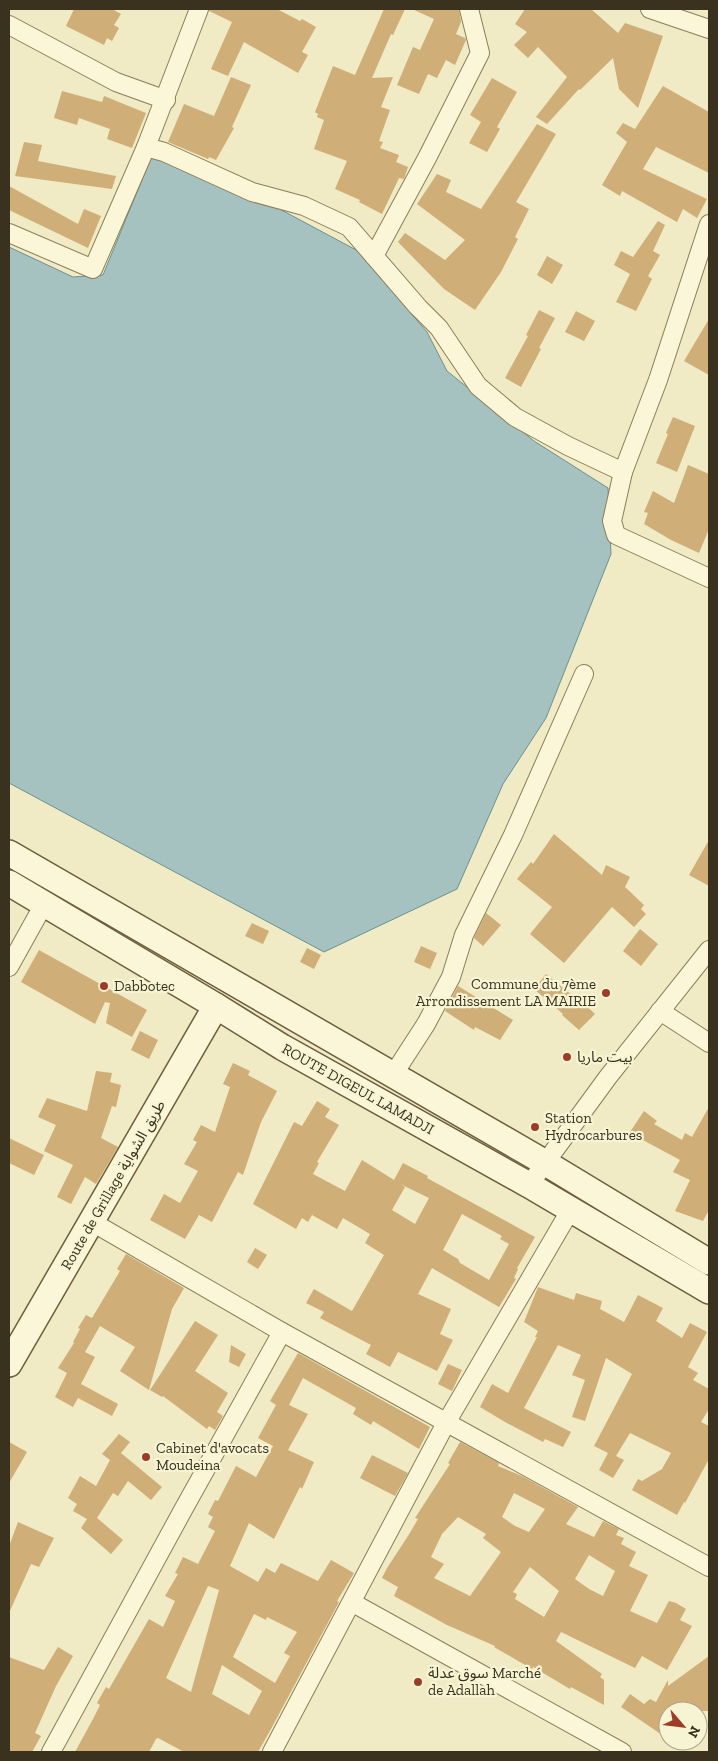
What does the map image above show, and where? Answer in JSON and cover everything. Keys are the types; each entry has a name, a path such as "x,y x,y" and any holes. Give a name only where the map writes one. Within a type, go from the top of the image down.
{"main road":[{"path":"9,853 544,1162 709,1262"},
{"name":"ROUTE DIGEUL LAMADJI","path":"9,883 282,1047 529,1185 709,1290"},
{"name":"Route de Grillage طريق الشواية","path":"9,1364 216,1006"}],"street":[{"path":"9,233 93,269 166,100 199,9"},
{"path":"374,256 427,158 480,53 469,9"},
{"path":"650,9 709,30"},
{"path":"9,24 116,82 166,100"},
{"path":"146,147 164,152 252,192 304,206 349,227 418,307 439,328 478,386 515,417 568,446 623,472"},
{"path":"709,224 658,380 623,472 612,521 616,535 709,578"},
{"path":"393,1075 426,1024 451,977 464,936 513,835 584,674"},
{"path":"9,967 44,904"},
{"path":"529,1185 544,1162 709,950"},
{"path":"660,1012 709,1043"},
{"path":"272,1752 446,1423 571,1210"},
{"path":"92,1222 282,1332 709,1566"},
{"path":"51,1752 282,1332"},
{"path":"352,1603 622,1752"}],"water":[{"path":"153,153 274,206 358,251 427,332 447,371 534,441 608,488 611,554 546,718 503,784 457,889 324,952 9,783 9,247 73,277 103,275"}],"building":[{"path":"74,9 112,9 121,14 114,25 119,28 112,41 107,38 104,45 66,26"},
{"path":"209,9 277,9 316,27 302,52 308,55 298,73 244,42 228,76 211,69 232,22 209,11"},
{"path":"384,9 405,9 393,35 391,34 372,78 393,77 381,107 390,110 379,141 383,142 380,148 399,155 396,162 408,167 404,179 399,178 382,214 359,202 360,200 335,189 347,161 314,149 324,120 317,117 318,114 315,112 333,66 355,75"},
{"path":"412,9 459,9 461,22 456,34 466,40 455,65 446,60 437,78 428,74 419,94 397,85 413,47 420,50 434,19"},
{"path":"525,9 591,9 618,33 625,23 663,36 638,108 619,89 613,58 579,89 547,124 536,117 567,77 538,47 528,58 514,45 527,32 515,24"},
{"path":"231,77 251,85 232,127 234,128 216,160 209,157 208,159 168,142 184,104 214,116"},
{"path":"492,78 517,92 497,127 500,129 487,152 469,143 481,122 470,115"},
{"path":"663,86 709,112 709,173 656,147 643,169 707,199 697,218 683,209 677,222 622,191 620,196 602,185 627,142 616,133 623,123 635,129"},
{"path":"62,91 102,102 104,96 146,113 132,148 107,139 110,129 79,118 77,125 54,118"},
{"path":"537,124 556,134 516,202 529,209 515,237 518,239 501,272 475,310 444,289 398,242 405,233 445,260 465,240 417,204 437,174 451,180 446,192 481,209"},
{"path":"24,142 42,145 38,161 116,176 112,189 15,176"},
{"path":"9,186 78,224 84,209 101,216 88,248 9,210"},
{"path":"658,221 665,225 653,251 660,255 648,276 652,279 636,311 616,302 630,274 614,265 621,251 633,257"},
{"path":"547,256 563,265 552,284 537,275"},
{"path":"539,310 555,318 521,387 505,378 528,336 526,335"},
{"path":"576,311 595,321 584,341 565,332"},
{"path":"709,319 709,375 684,361"},
{"path":"673,417 695,426 677,472 656,463"},
{"path":"688,465 709,474 709,529 699,553 671,540 644,524 648,513 644,512 653,491 674,503"},
{"path":"554,834 602,875 606,865 630,877 625,887 644,905 641,909 646,914 634,927 612,907 564,963 530,934 552,907 517,879 531,862 533,864"},
{"path":"709,840 709,886 689,875"},
{"path":"486,913 501,925 483,946 474,938"},
{"path":"252,923 269,931 263,944 245,936"},
{"path":"640,929 658,944 641,966 623,951"},
{"path":"421,946 437,953 430,969 414,962"},
{"path":"307,948 321,955 314,969 300,962"},
{"path":"39,950 147,1010 132,1037 106,1023 110,1003 105,1002 95,1024 21,982"},
{"path":"546,974 578,998 595,1014 579,1030 534,989"},
{"path":"458,986 513,1020 500,1040 475,1027 474,1030 445,1011"},
{"path":"140,1031 158,1040 149,1059 131,1050"},
{"path":"233,1063 250,1071 248,1075 277,1091 261,1122 243,1175 238,1172 212,1222 199,1215 185,1239 150,1220 164,1194 180,1203 198,1171 184,1164 197,1142 193,1140 201,1125 215,1132 230,1087 223,1084"},
{"path":"96,1071 112,1073 110,1082 121,1085 116,1107 112,1106 101,1138 118,1147 96,1184 85,1177 71,1204 57,1197 73,1165 44,1151 56,1125 38,1117 47,1098 87,1111"},
{"path":"317,1101 330,1109 325,1117 339,1125 317,1162 319,1163 313,1174 345,1191 362,1160 394,1180 403,1163 535,1237 517,1268 514,1278 516,1279 499,1307 432,1268 418,1294 451,1309 440,1334 453,1340 437,1371 398,1352 390,1367 366,1354 371,1345 320,1318 324,1312 306,1303 314,1289 352,1311 384,1255 365,1243 370,1234 343,1218 337,1229 312,1215 308,1222 302,1218 296,1229 253,1204 294,1122 302,1126","holes":["400,1184 429,1198 415,1224 392,1210 405,1187","462,1214 502,1236 500,1239 509,1244 489,1280 460,1263 458,1259 443,1250"]},
{"path":"709,1107 709,1210 703,1221 675,1211 690,1180 673,1172 680,1160 641,1139 640,1141 630,1132 644,1111 657,1121 654,1124 682,1140 685,1133 692,1137"},
{"path":"9,1138 44,1155 34,1175 9,1163"},
{"path":"255,1248 267,1255 258,1269 247,1262"},
{"path":"126,1254 184,1288 172,1309 149,1390 120,1371 135,1347 100,1326 85,1352 95,1357 81,1384 118,1404 112,1416 78,1398 73,1407 55,1397 67,1373 58,1368 74,1343 80,1329 78,1328 86,1315 92,1318 120,1271 117,1269"},
{"path":"538,1287 574,1300 576,1293 602,1301 600,1309 624,1322 638,1295 663,1308 656,1321 682,1338 690,1323 707,1332 688,1367 698,1373 693,1380 709,1389 709,1409 701,1422 709,1426 709,1459 677,1515 632,1490 638,1479 642,1481 662,1469 671,1453 630,1433 616,1456 624,1460 613,1478 599,1470 608,1453 594,1446 632,1374 606,1358 585,1421 572,1417 585,1380 572,1375 581,1355 558,1345 524,1408 571,1432 563,1447 545,1439 543,1442 480,1407 492,1384 508,1393 537,1337 535,1337 538,1331 524,1322"},
{"path":"195,1321 218,1335 195,1371 228,1393 217,1412 223,1416 215,1430 209,1426 207,1429 163,1396 150,1390"},
{"path":"231,1345 246,1354 239,1367 229,1362"},
{"path":"298,1353 430,1427 419,1449 373,1421 371,1425 353,1414 356,1408 303,1378 289,1405 308,1414 288,1450 314,1462 302,1489 300,1487 274,1539 249,1523 230,1566 258,1582 266,1568 275,1573 281,1563 318,1581 331,1560 354,1573 337,1601 339,1602 258,1752 184,1752 158,1738 149,1752 75,1752 100,1705 97,1703 106,1687 109,1689 149,1619 163,1627 175,1601 165,1596 178,1574 175,1573 183,1557 198,1564 215,1531 208,1527 213,1517 208,1514 215,1500 218,1501 236,1466 256,1477 273,1446 258,1438 276,1405 270,1401","holes":["208,1586 219,1590 191,1692 166,1678","254,1614 266,1620 267,1617 297,1632 284,1653 290,1656 275,1683 233,1657","222,1665 262,1691 249,1715 212,1694"]},
{"path":"448,1364 462,1370 452,1391 438,1384"},
{"path":"119,1434 130,1442 121,1453 162,1487 151,1500 128,1481 118,1496 113,1493 97,1518 123,1540 111,1554 81,1528 87,1519 73,1511 77,1504 68,1498 80,1476 96,1486 110,1460 102,1454"},
{"path":"9,1442 27,1452 9,1483"},
{"path":"460,1442 499,1463 498,1466 522,1476 578,1507 566,1524 594,1537 603,1521 619,1529 616,1535 624,1538 621,1544 636,1552 629,1566 648,1575 630,1611 657,1623 669,1601 686,1609 680,1620 692,1626 667,1670 642,1656 635,1668 561,1632 556,1641 602,1674 600,1677 604,1680 604,1705 571,1687 570,1689 533,1667 532,1669 495,1646 447,1625 394,1596 398,1587 382,1578 418,1519 415,1518 450,1464 448,1463","holes":["514,1493 545,1509 529,1532 515,1526 502,1517","458,1517 486,1534 483,1538 501,1552 470,1596 434,1578 444,1564 431,1557 442,1534","589,1555 615,1571 603,1596 575,1579","530,1567 559,1591 544,1617 515,1599 517,1594 513,1592"]},
{"path":"372,1455 408,1473 395,1496 360,1478"},
{"path":"18,1522 54,1538 39,1567 31,1564 9,1613 9,1546"},
{"path":"58,1647 73,1656 56,1686 35,1733 41,1736 32,1752 9,1752 9,1657 44,1670"},
{"path":"709,1656 709,1711 708,1701 658,1701 658,1732 621,1707 630,1694 644,1704 650,1699 656,1702 668,1680 668,1686"}],"place":[{"name":"Dabbotec","path":"104,986"},
{"name":"Commune du 7ème Arrondissement LA MAIRIE","path":"606,993"},
{"name":"بيت ماريا","path":"567,1057"},
{"name":"Station Hydrocarbures","path":"535,1127"},
{"name":"Cabinet d'avocats Moudeina","path":"146,1457"},
{"name":"سوق عدلة Marché de Adallah","path":"418,1682"}]}
